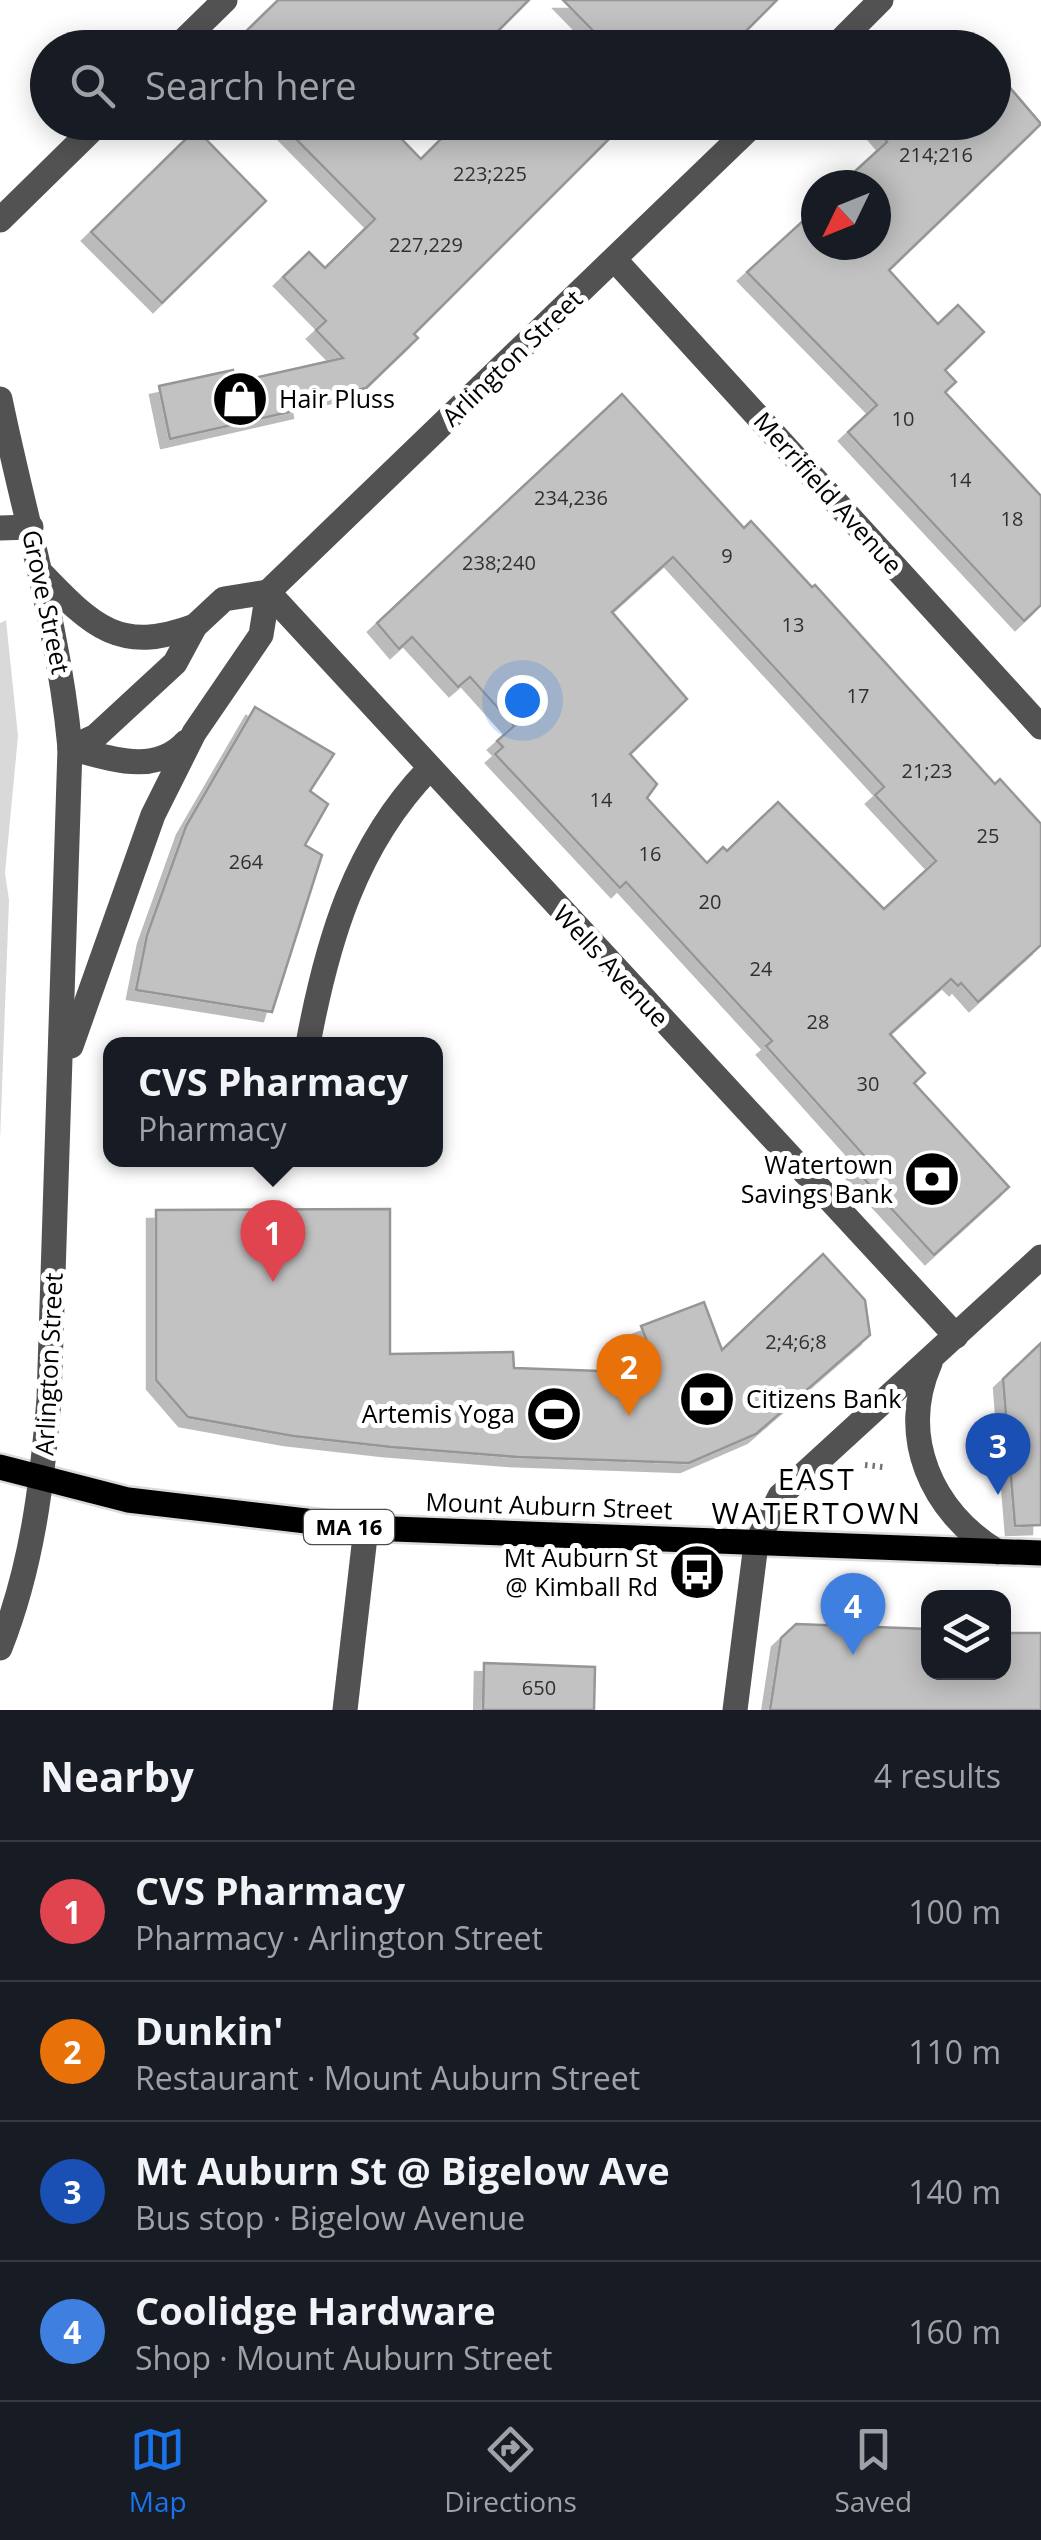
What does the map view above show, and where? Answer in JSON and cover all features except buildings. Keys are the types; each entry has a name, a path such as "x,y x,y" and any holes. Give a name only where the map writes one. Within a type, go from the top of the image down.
{"main road":[{"name":"Mount Auburn Street","path":"0,1467 128,1500 366,1528 1041,1553"}],"street":[{"path":"194,30 225,0"},
{"path":"850,30 881,0"},
{"path":"0,220 82,140"},
{"name":"Arlington Street","path":"61,1074 112,920 153,815 194,733 261,635 268,592 738,140"},
{"name":"Merrifield Avenue","path":"615,260 1041,727"},
{"name":"Grove Street","path":"0,399 42,574 64,686 70,748"},
{"path":"0,528 31,528"},
{"path":"42,574 82,616 110,634 164,638 195,626"},
{"path":"70,748 96,736 176,663 195,626 224,599 268,592"},
{"name":"Wells Avenue","path":"268,592 956,1336"},
{"path":"70,748 131,764 174,756 194,733"},
{"name":"Arlington Street","path":"0,1648 22,1590 42,1479 61,1074 70,748"},
{"path":"309,1037 329,944 354,874 407,792 429,768"},
{"path":"735,1710 756,1544 770,1511 792,1481 1041,1257"},
{"path":"932,1358 916,1415 926,1473 962,1525 998,1552"},
{"path":"346,1710 366,1528"}],"shaded area":[{"path":"6,620 18,736 5,873 9,900 0,1141 0,623"}],"place":[{"name":"Hair Pluss","path":"240,399"},
{"name":"Watertown Savings Bank","path":"932,1179"},
{"name":"CVS Pharmacy","path":"273,1282"},
{"name":"Citizens Bank","path":"707,1399"},
{"name":"Artemis Yoga","path":"554,1414"},
{"name":"Dunkin'","path":"629,1416"},
{"name":"Mt Auburn St @ Bigelow Ave","path":"998,1495"},
{"name":"Mt Auburn St @ Kimball Rd","path":"697,1572"},
{"name":"Coolidge Hardware","path":"853,1655"}],"district":[{"name":"EAST WATERTOWN","path":"817,1497"}]}
